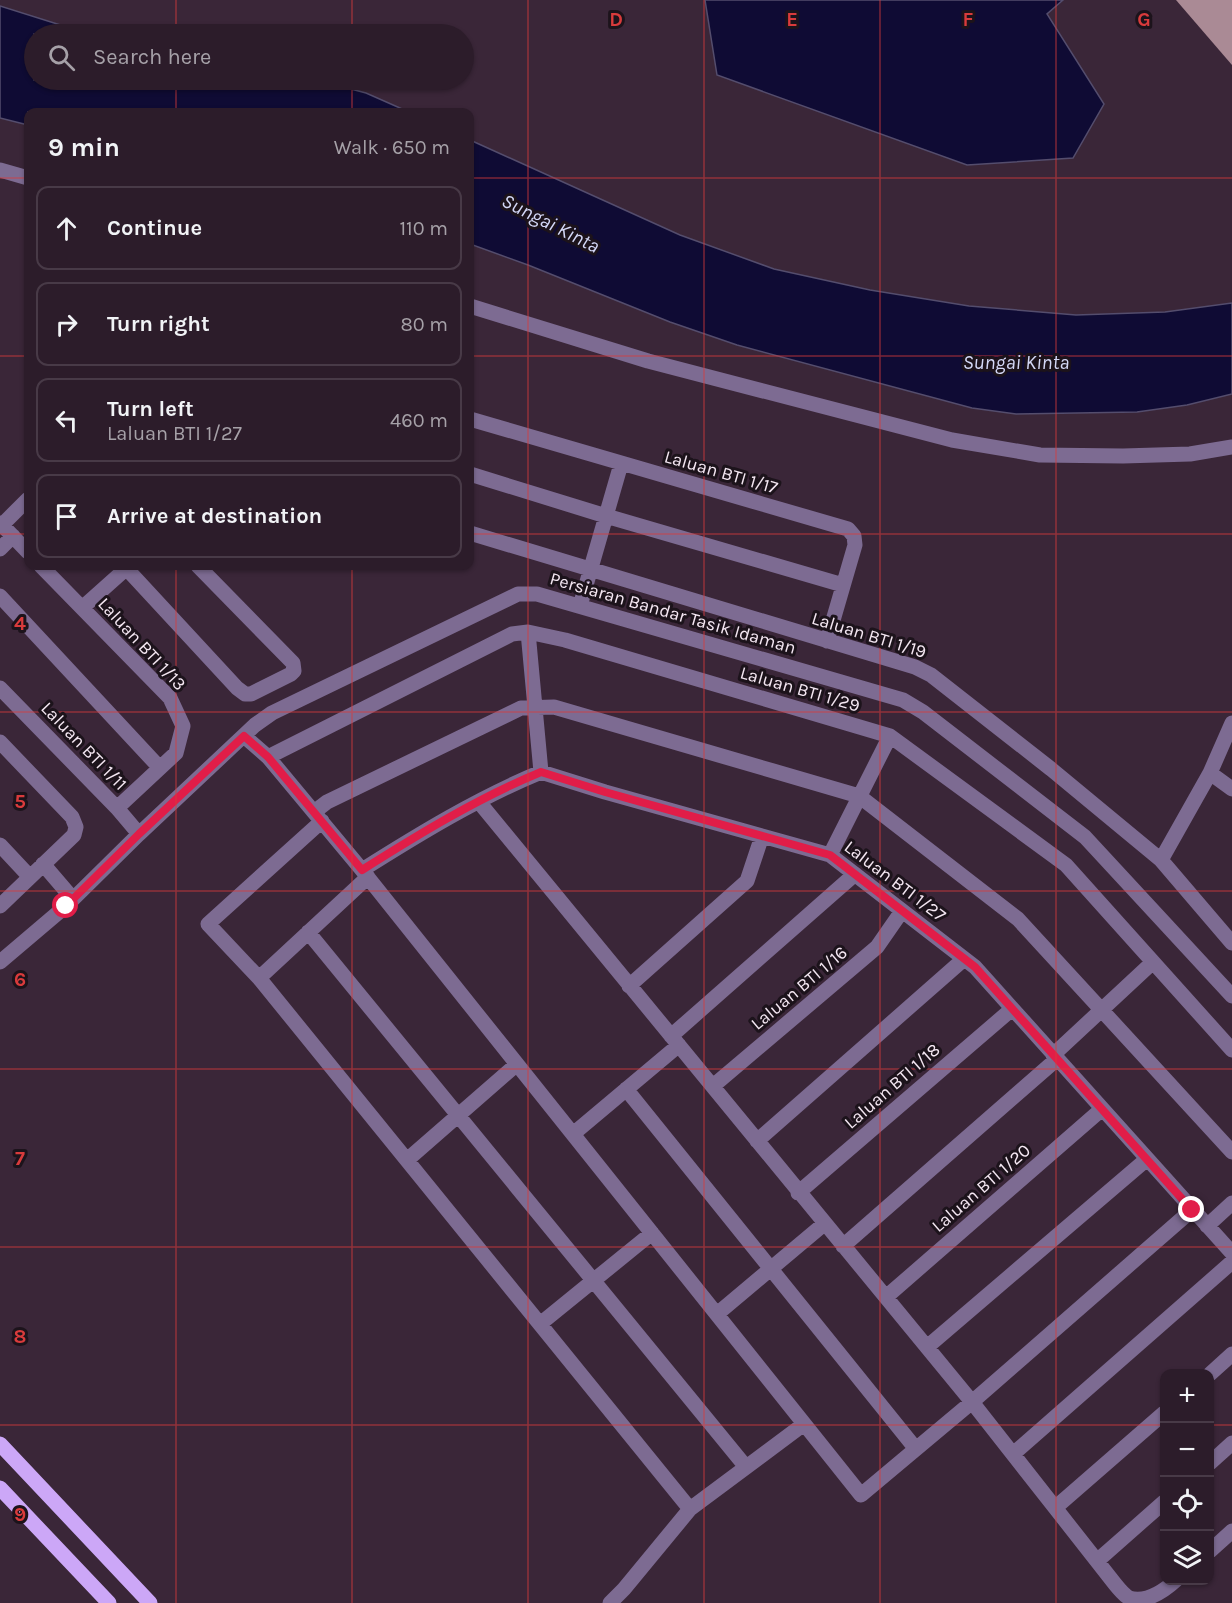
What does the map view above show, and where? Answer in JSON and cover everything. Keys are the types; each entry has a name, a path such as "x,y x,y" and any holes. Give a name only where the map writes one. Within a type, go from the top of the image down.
{"main road":[{"path":"0,1444 150,1603"},
{"path":"0,1488 109,1603"}],"street":[{"path":"0,170 24,177"},
{"path":"474,307 648,361 942,437 994,448 1040,455 1123,456 1190,454 1232,447"},
{"name":"Laluan BTI 1/17","path":"474,420 848,529 854,536 855,545 827,641"},
{"path":"580,606 621,464"},
{"path":"474,475 843,585"},
{"path":"24,503 1,524 24,548"},
{"name":"Laluan BTI 1/19","path":"474,534 915,667 931,675 1051,769 1161,860 1232,943"},
{"path":"0,549 13,536"},
{"name":"Laluan BTI 1/13","path":"45,570 170,698 183,726 176,753 117,808"},
{"path":"82,608 124,570"},
{"path":"130,570 245,694 251,694 294,670 293,663 202,570"},
{"name":"Persiaran Bandar Tasik Idaman","path":"2,956 73,899 139,834 272,712 518,594 537,594 903,700 922,712 1085,837 1232,996"},
{"path":"0,596 160,768"},
{"path":"259,978 365,874 409,840 541,772 528,632"},
{"name":"Laluan BTI 1/29","path":"268,757 512,634 528,632 565,640 890,735 1066,865 1232,1050"},
{"name":"Laluan BTI 1/11","path":"0,688 117,808 139,834"},
{"path":"690,1509 259,978 208,924 318,816 327,802 521,708 535,706 554,707 859,796 1018,919 1232,1152"},
{"path":"1161,860 1210,773 1232,723"},
{"path":"830,855 890,735"},
{"path":"244,736 268,757 318,816 861,1494 972,1402 1192,1210"},
{"path":"0,742 72,817 76,827 74,835 0,906"},
{"name":"Laluan BTI 1/27","path":"541,772 830,855 975,967 1232,1253"},
{"path":"1210,773 1232,789"},
{"path":"479,802 972,1402 1115,1584 1130,1599 1146,1602 1172,1585"},
{"path":"629,986 747,881 762,836"},
{"path":"0,845 30,877"},
{"path":"43,864 73,899"},
{"path":"573,1134 626,1089 855,874"},
{"name":"Laluan BTI 1/16","path":"713,1086 877,947 902,911"},
{"path":"308,932 746,1467"},
{"path":"757,1141 964,959"},
{"path":"843,1246 1055,1057 1153,962"},
{"name":"Laluan BTI 1/18","path":"798,1193 1012,1009"},
{"path":"407,1160 517,1064"},
{"path":"626,1089 916,1449"},
{"name":"Laluan BTI 1/20","path":"885,1297 1102,1108"},
{"path":"927,1347 1147,1159"},
{"path":"1207,1226 1232,1203"},
{"path":"717,1314 824,1224"},
{"path":"540,1324 652,1233"},
{"path":"1013,1454 1232,1262"},
{"path":"1214,1370 1232,1354"},
{"path":"1056,1507 1160,1416"},
{"path":"610,1603 690,1509 804,1424"},
{"path":"1214,1459 1232,1443"},
{"path":"1097,1561 1160,1506"},
{"path":"1214,1547 1232,1531"}],"water":[{"path":"705,0 1063,0 1047,14 1104,104 1073,158 967,165 717,75"},
{"path":"0,6 57,24 24,24 24,90 355,90 400,108 24,108 24,124 0,118"},
{"name":"Sungai Kinta","path":"474,142 680,235 774,269 870,290 969,306 1076,315 1165,312 1232,303 1232,394 1187,405 1137,412 1016,414 972,408 737,345 670,322 474,245"}],"building":[{"path":"1176,0 1232,0 1232,65"}],"route":[{"path":"66,906 244,736 268,757 362,870 409,840 479,802 541,772 552,774 605,792 830,855 975,967 1192,1210"}]}
